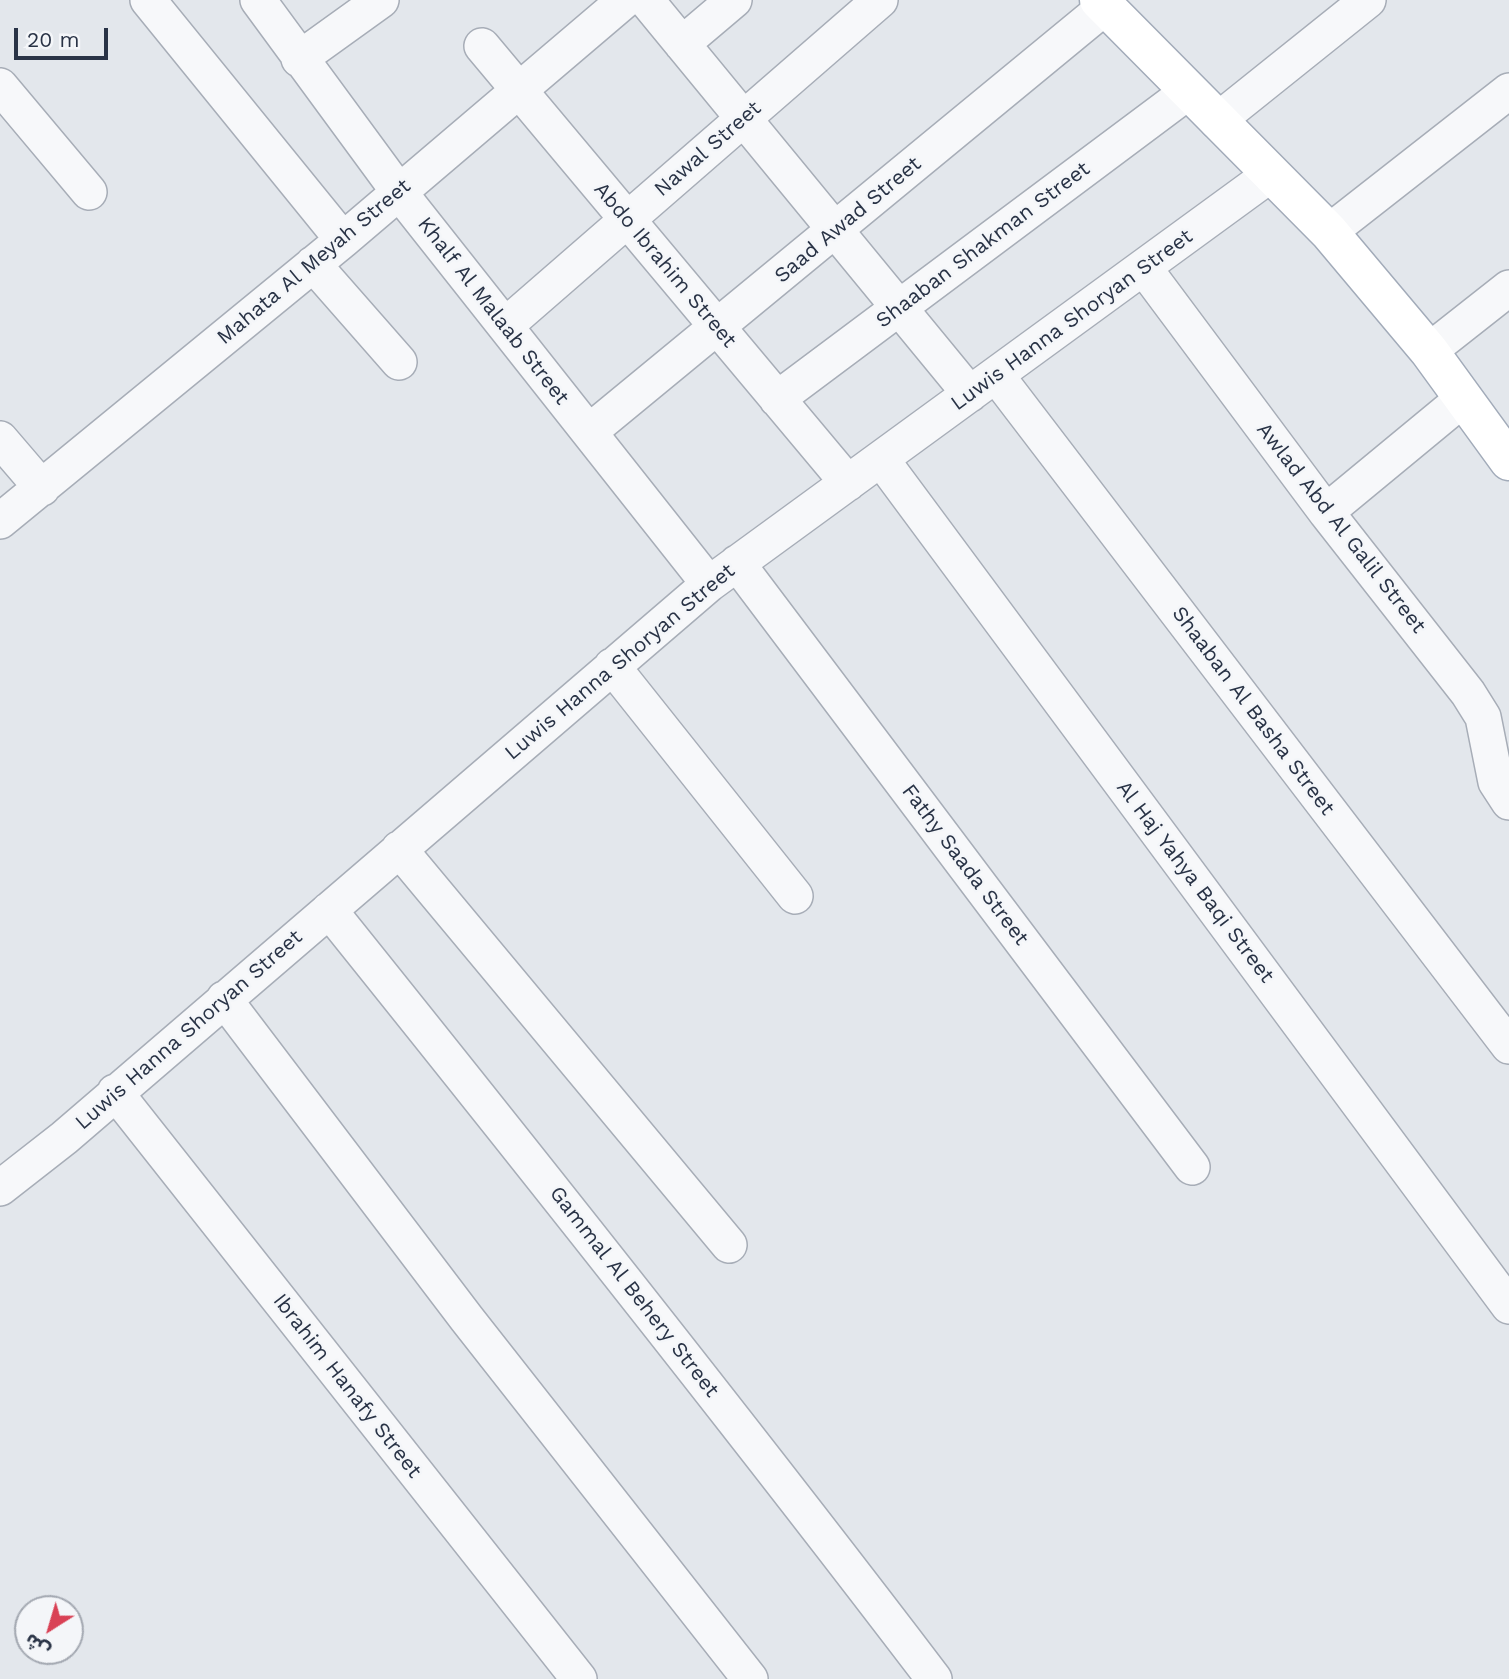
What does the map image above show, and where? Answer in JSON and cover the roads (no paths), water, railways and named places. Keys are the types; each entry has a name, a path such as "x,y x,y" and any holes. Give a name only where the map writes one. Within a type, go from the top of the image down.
{"main road":[{"path":"1102,3 1329,232 1429,351 1509,461"}],"street":[{"path":"148,0 343,240"},
{"name":"Khalf Al Malaab Street","path":"258,0 399,192 709,584"},
{"path":"299,59 381,0"},
{"name":"Mahata Al Meyah Street","path":"0,521 343,240 625,0"},
{"name":"Shaaban Al Basha Street","path":"646,0 899,308 983,384 1509,1046"},
{"path":"682,44 734,0"},
{"name":"Nawal Street","path":"505,326 880,0"},
{"path":"1217,121 1368,0"},
{"name":"Saad Awad Street","path":"589,432 835,230 1102,3"},
{"name":"Abdo Ibrahim Street","path":"481,46 848,483"},
{"path":"0,86 89,192"},
{"name":"Shaaban Shakman Street","path":"777,399 1189,91"},
{"path":"1329,232 1509,91"},
{"name":"Luwis Hanna Shoryan Street","path":"0,1188 64,1138 709,584 1271,174"},
{"path":"313,264 399,362"},
{"name":"Awlad Abd Al Galil Street","path":"1144,268 1326,512 1468,693 1483,717 1501,765 1496,782 1509,802"},
{"path":"1429,351 1509,288"},
{"path":"1326,512 1464,398"},
{"path":"0,439 42,488"},
{"name":"Al Haj Yahya Baqi Street","path":"881,459 1509,1306"},
{"name":"Fathy Saada Street","path":"737,564 1192,1167"},
{"path":"612,666 795,896"},
{"path":"399,849 729,1245"},
{"name":"Gammal Al Behery Street","path":"329,910 580,1223 934,1679"},
{"path":"224,999 467,1319 750,1679"},
{"name":"Ibrahim Hanafy Street","path":"115,1092 579,1679"}]}
